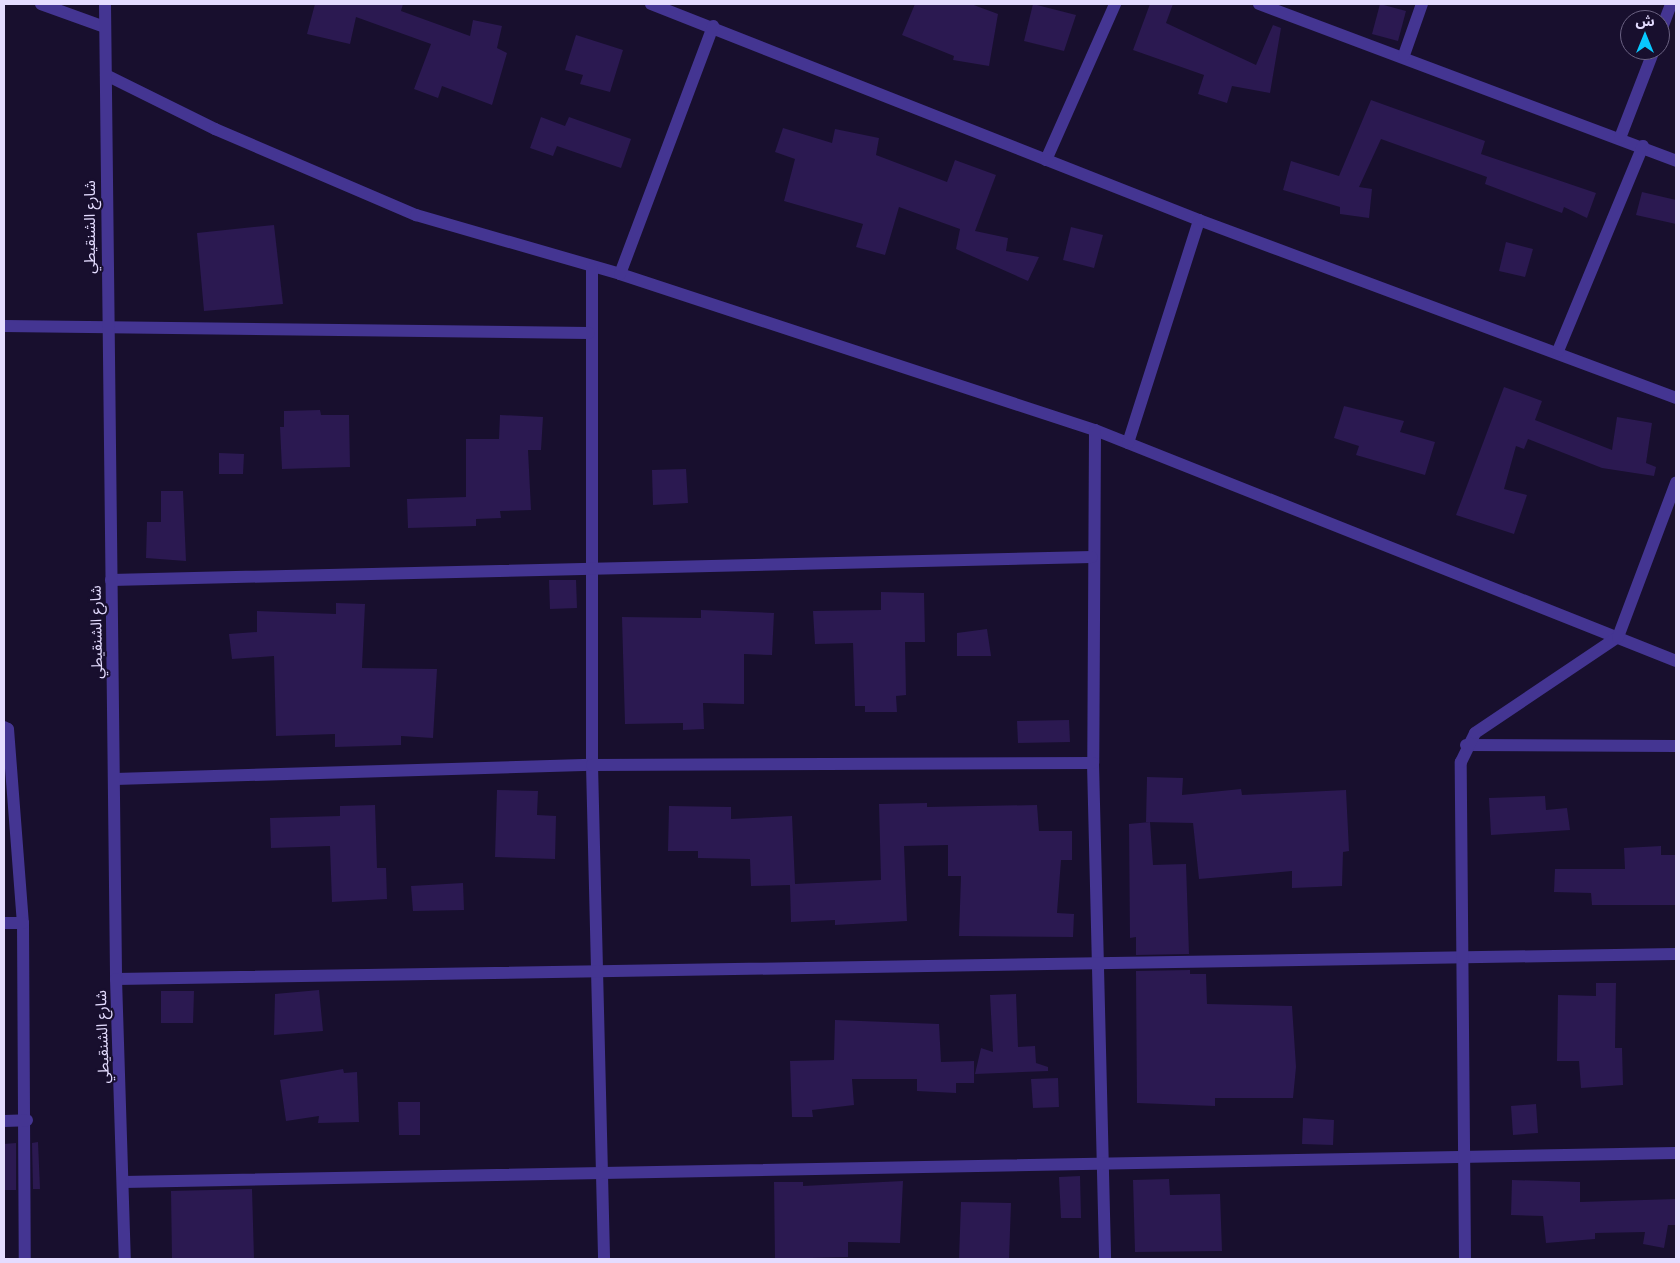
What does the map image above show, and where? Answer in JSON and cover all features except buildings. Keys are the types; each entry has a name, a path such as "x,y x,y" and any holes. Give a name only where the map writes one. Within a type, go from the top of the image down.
{"street":[{"path":"40,4 105,27"},
{"name":"شارع الشنقيطي","path":"104,4 106,75 106,325 115,778 116,979 125,1259"},
{"path":"651,4 713,26 1199,220 1558,350 1676,398"},
{"path":"1046,160 1115,4"},
{"path":"1259,4 1404,55 1643,146 1676,162"},
{"path":"1404,55 1422,4"},
{"path":"620,274 713,26"},
{"path":"1620,138 1650,60"},
{"path":"106,75 215,129 416,215 592,268 620,274 1095,430 1676,661"},
{"path":"1558,350 1643,146"},
{"path":"1128,443 1199,220"},
{"path":"592,268 590,333 595,569 592,765 604,1259"},
{"path":"4,326 106,325 590,333"},
{"path":"1095,430 1092,556 1093,763 1105,1162 1105,1259"},
{"path":"1465,1259 1460,955 1461,762 1466,745 1475,733 1618,637 1676,483"},
{"path":"111,580 1092,556"},
{"path":"4,727 8,729 23,922 27,1120 25,1259"},
{"path":"1466,745 1676,746"},
{"path":"115,778 592,765 1093,763"},
{"path":"4,923 23,922"},
{"path":"116,979 1100,964 1460,955 1676,954"},
{"path":"4,1121 27,1120"},
{"path":"123,1182 601,1176 1105,1162 1676,1154"}]}
